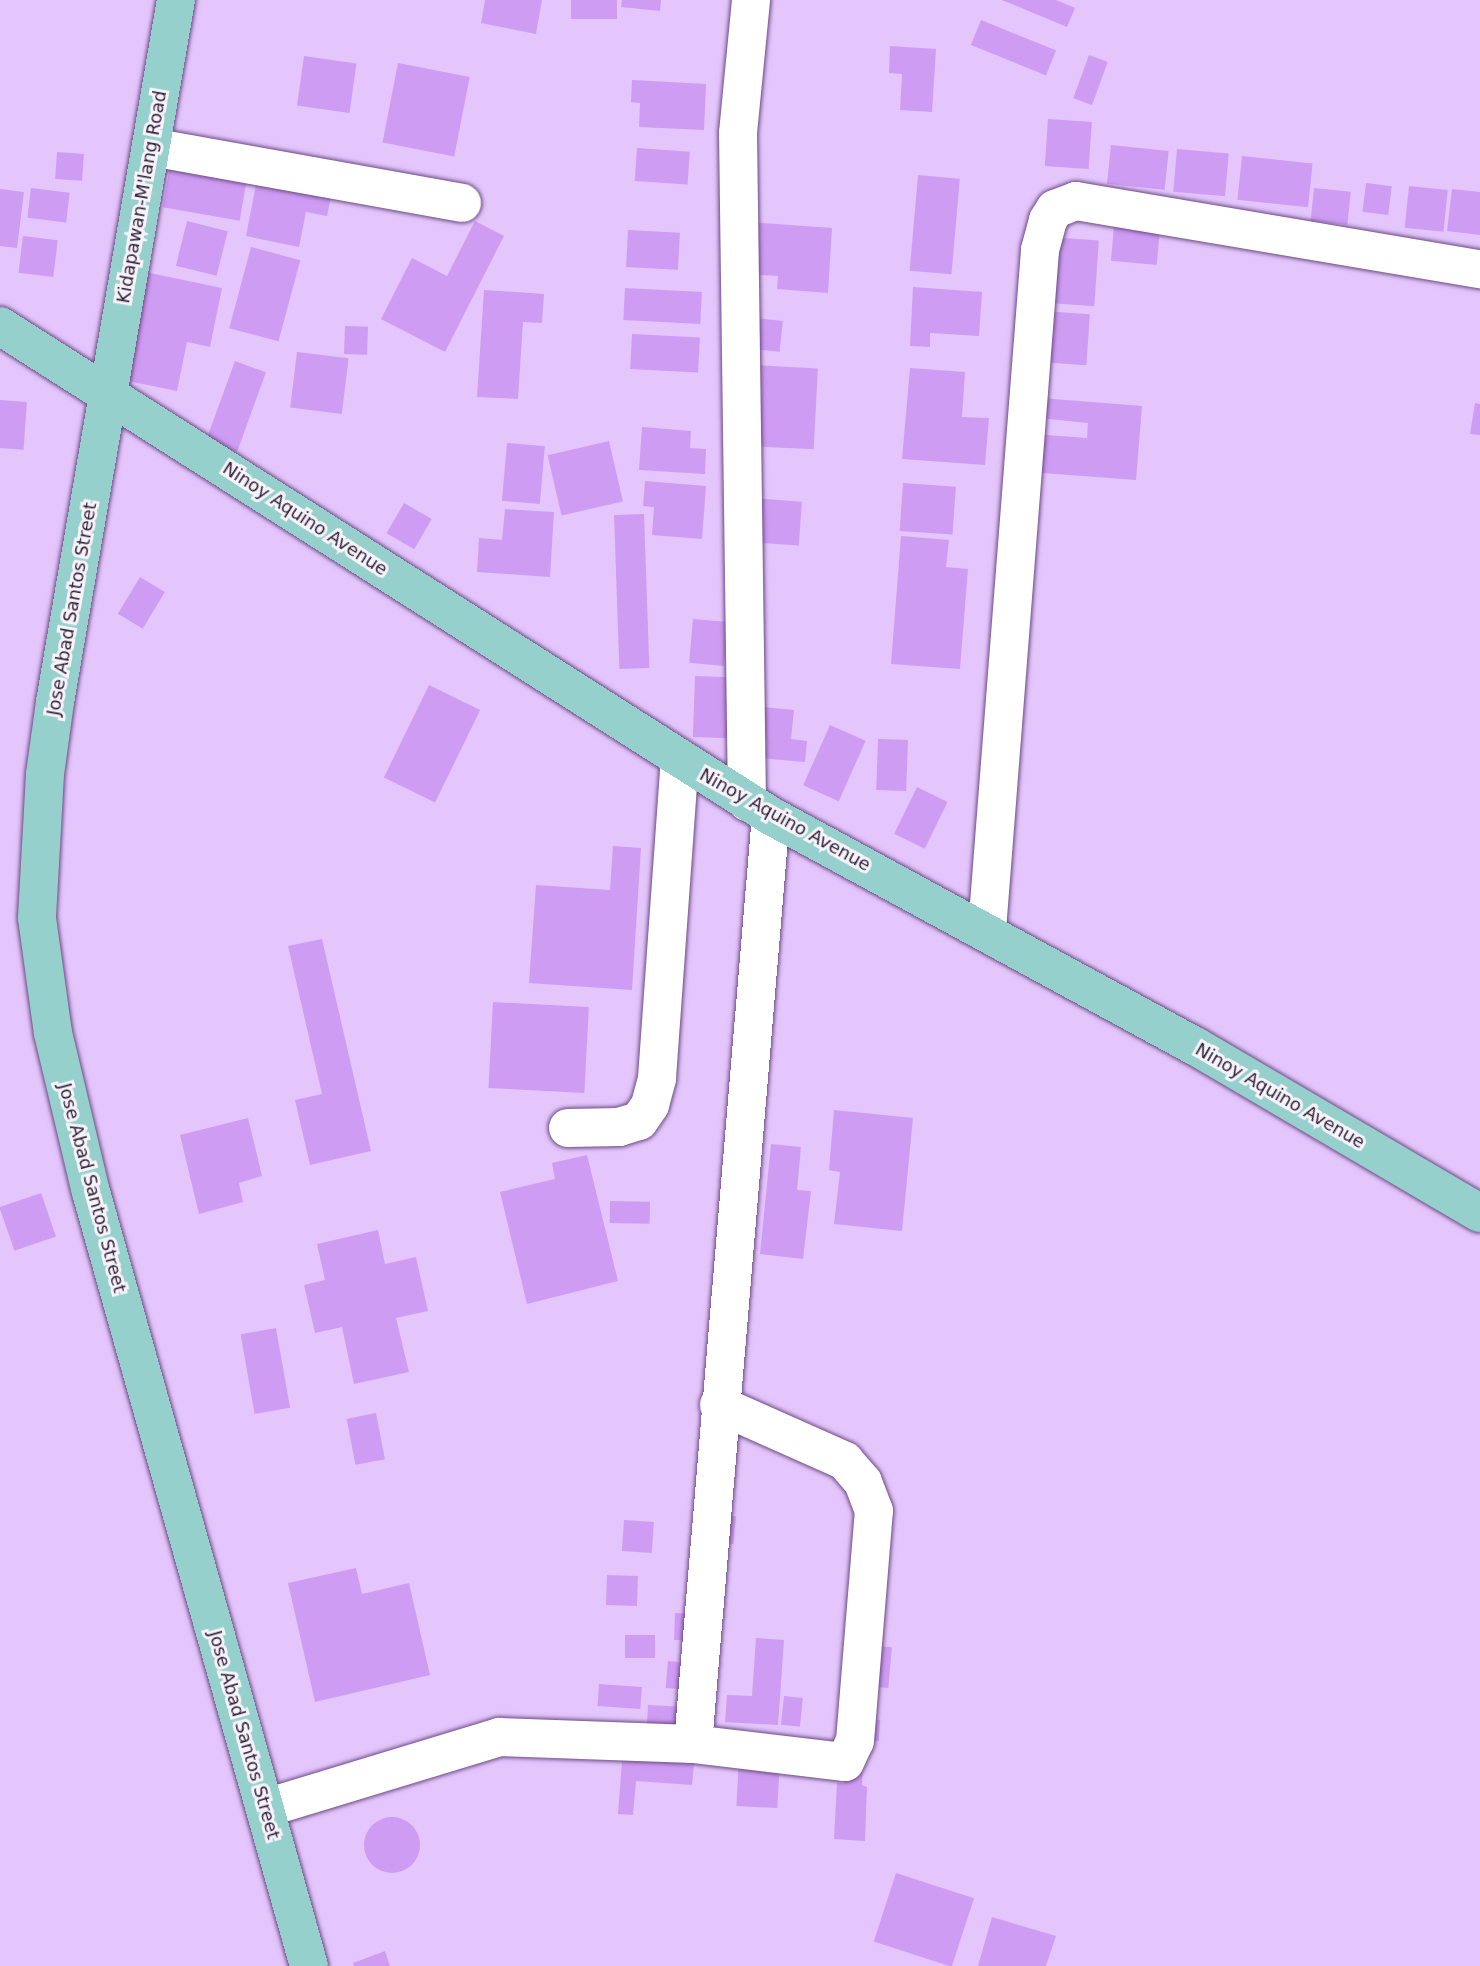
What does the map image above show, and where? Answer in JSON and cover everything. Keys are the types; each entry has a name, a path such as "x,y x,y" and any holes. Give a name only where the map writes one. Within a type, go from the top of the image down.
{"main road":[{"name":"Kidapawan-M'lang Road","path":"110,393 176,0"},
{"name":"Ninoy Aquino Avenue","path":"0,326 110,393 680,761 759,809 987,930 1480,1213"},
{"name":"Jose Abad Santos Street","path":"110,393 45,774 37,918 41,972 91,1192 309,1966"}],"street":[{"path":"693,1744 759,809 738,133 751,0"},
{"path":"151,147 462,203"},
{"path":"987,930 1040,250 1048,220 1055,209 1076,201 1480,269"},
{"path":"568,1128 620,1127 639,1121 650,1105 657,1078 680,761"},
{"path":"266,1808 499,1737 693,1744 833,1763 845,1762 852,1755 874,1511 863,1482 845,1461 719,1405"}],"building":[{"path":"485,0 542,0 536,34 481,23"},
{"path":"571,0 617,0 617,19 571,19"},
{"path":"622,0 661,0 660,11 621,7"},
{"path":"1002,0 1056,0 1075,8 1067,27"},
{"path":"981,20 1056,50 1046,75 971,45"},
{"path":"890,46 936,49 932,112 900,110 902,74 889,73"},
{"path":"1089,55 1108,62 1092,105 1073,98"},
{"path":"304,56 356,63 350,113 297,106"},
{"path":"398,63 470,77 454,156 383,143"},
{"path":"632,80 706,84 704,130 639,127 640,103 631,102"},
{"path":"1048,119 1092,122 1089,169 1045,166"},
{"path":"1111,145 1169,151 1165,190 1107,184"},
{"path":"637,148 690,152 688,185 635,181"},
{"path":"1177,149 1229,154 1225,196 1173,192"},
{"path":"57,152 84,154 82,181 55,179"},
{"path":"172,155 249,169 240,221 163,207"},
{"path":"1242,156 1313,163 1308,207 1237,200"},
{"path":"259,169 334,183 327,216 306,212 299,247 246,236"},
{"path":"918,175 960,179 951,274 910,271"},
{"path":"1366,183 1392,186 1388,215 1362,212"},
{"path":"1409,186 1448,190 1443,232 1405,228"},
{"path":"31,188 70,193 66,223 27,218"},
{"path":"1314,188 1351,192 1347,225 1311,221"},
{"path":"0,189 24,192 17,248 0,246"},
{"path":"1452,189 1480,192 1480,235 1447,231"},
{"path":"187,221 228,231 217,276 176,266"},
{"path":"475,221 504,236 445,352 381,319 412,258 447,276"},
{"path":"746,222 832,228 828,293 777,289 778,276 743,274"},
{"path":"1114,226 1160,230 1157,265 1111,261"},
{"path":"628,230 680,233 678,270 626,267"},
{"path":"23,236 58,240 53,277 18,273"},
{"path":"1050,237 1099,240 1094,306 1045,303"},
{"path":"251,247 300,260 279,341 229,328"},
{"path":"145,272 222,288 210,347 187,342 177,391 123,380"},
{"path":"913,287 982,292 979,336 930,333 930,347 910,346"},
{"path":"625,288 702,292 700,324 623,320"},
{"path":"484,290 544,294 542,323 523,322 518,399 477,397"},
{"path":"1043,311 1090,314 1086,365 1039,362"},
{"path":"745,317 783,321 780,352 742,348"},
{"path":"345,326 368,327 367,355 344,354"},
{"path":"632,334 700,338 698,373 630,369"},
{"path":"297,352 349,358 342,414 290,408"},
{"path":"235,361 266,372 237,452 206,441"},
{"path":"752,365 818,368 814,449 748,446"},
{"path":"910,368 965,372 962,417 989,418 985,465 902,459"},
{"path":"1041,398 1142,406 1136,480 1029,472 1032,434 1087,438 1088,423 1039,418"},
{"path":"0,400 27,402 24,450 0,448"},
{"path":"1475,403 1480,404 1480,435 1470,434"},
{"path":"642,427 691,431 690,448 706,449 705,474 639,470"},
{"path":"609,441 623,501 562,516 548,455"},
{"path":"507,443 545,446 540,504 502,501"},
{"path":"645,481 706,486 702,539 652,535 654,507 643,506"},
{"path":"903,483 956,487 953,535 900,531"},
{"path":"750,498 802,502 799,546 747,542"},
{"path":"404,503 432,519 414,549 386,533"},
{"path":"505,509 554,512 550,577 477,572 479,538 502,540"},
{"path":"644,514 649,668 619,669 614,515"},
{"path":"901,536 949,540 946,567 968,569 960,669 891,664"},
{"path":"140,577 165,592 143,629 118,614"},
{"path":"693,619 728,622 724,666 689,663"},
{"path":"695,676 730,677 728,738 693,737"},
{"path":"429,685 480,710 435,803 384,778"},
{"path":"763,707 794,710 791,739 807,741 805,762 759,758"},
{"path":"830,725 866,741 839,801 803,785"},
{"path":"878,739 908,740 906,791 876,790"},
{"path":"917,787 948,802 925,849 894,834"},
{"path":"613,846 641,848 632,990 529,983 536,885 610,890"},
{"path":"322,939 371,1151 310,1165 295,1100 322,1094 288,946"},
{"path":"493,1002 589,1007 584,1093 488,1088"},
{"path":"834,1110 913,1118 902,1231 834,1224 840,1172 829,1170"},
{"path":"248,1118 262,1176 239,1183 243,1202 199,1214 180,1135"},
{"path":"771,1144 801,1147 797,1190 811,1191 803,1259 760,1254"},
{"path":"587,1155 618,1281 527,1304 500,1192 555,1179 552,1163"},
{"path":"41,1193 56,1236 14,1251 0,1207"},
{"path":"610,1201 650,1202 650,1224 610,1223"},
{"path":"378,1230 385,1264 416,1257 428,1311 396,1318 409,1372 354,1384 342,1327 315,1333 304,1285 325,1280 317,1244"},
{"path":"276,1328 290,1408 255,1414 241,1334"},
{"path":"376,1413 385,1459 356,1465 347,1419"},
{"path":"711,1514 736,1516 733,1544 709,1542"},
{"path":"624,1520 654,1522 652,1553 622,1551"},
{"path":"356,1568 362,1594 409,1583 430,1675 315,1702 288,1583"},
{"path":"607,1575 638,1576 637,1606 606,1605"},
{"path":"675,1613 698,1614 697,1641 674,1640"},
{"path":"625,1635 655,1635 655,1658 625,1658"},
{"path":"756,1638 784,1640 778,1725 725,1722 727,1695 752,1696"},
{"path":"867,1645 892,1647 888,1688 863,1686"},
{"path":"668,1661 692,1663 690,1690 666,1688"},
{"path":"599,1684 642,1687 640,1709 597,1706"},
{"path":"784,1696 803,1698 800,1727 781,1725"},
{"path":"648,1705 692,1707 691,1728 647,1726"},
{"path":"859,1719 880,1720 879,1741 858,1740"},
{"path":"623,1749 695,1755 692,1785 636,1781 633,1815 618,1814"},
{"path":"739,1757 780,1759 777,1808 736,1806"},
{"path":"845,1765 863,1766 862,1785 867,1787 865,1841 834,1839 837,1783 844,1783"},
{"path":"392,1817 403,1819 412,1825 418,1834 418,1856 412,1865 403,1871 392,1873 381,1871 372,1865 366,1856 364,1845 366,1834 372,1825 381,1819"},
{"path":"896,1873 974,1898 952,1966 874,1941"},
{"path":"992,1917 1056,1936 1046,1966 978,1966"},
{"path":"385,1951 390,1966 354,1966 353,1963"}]}
